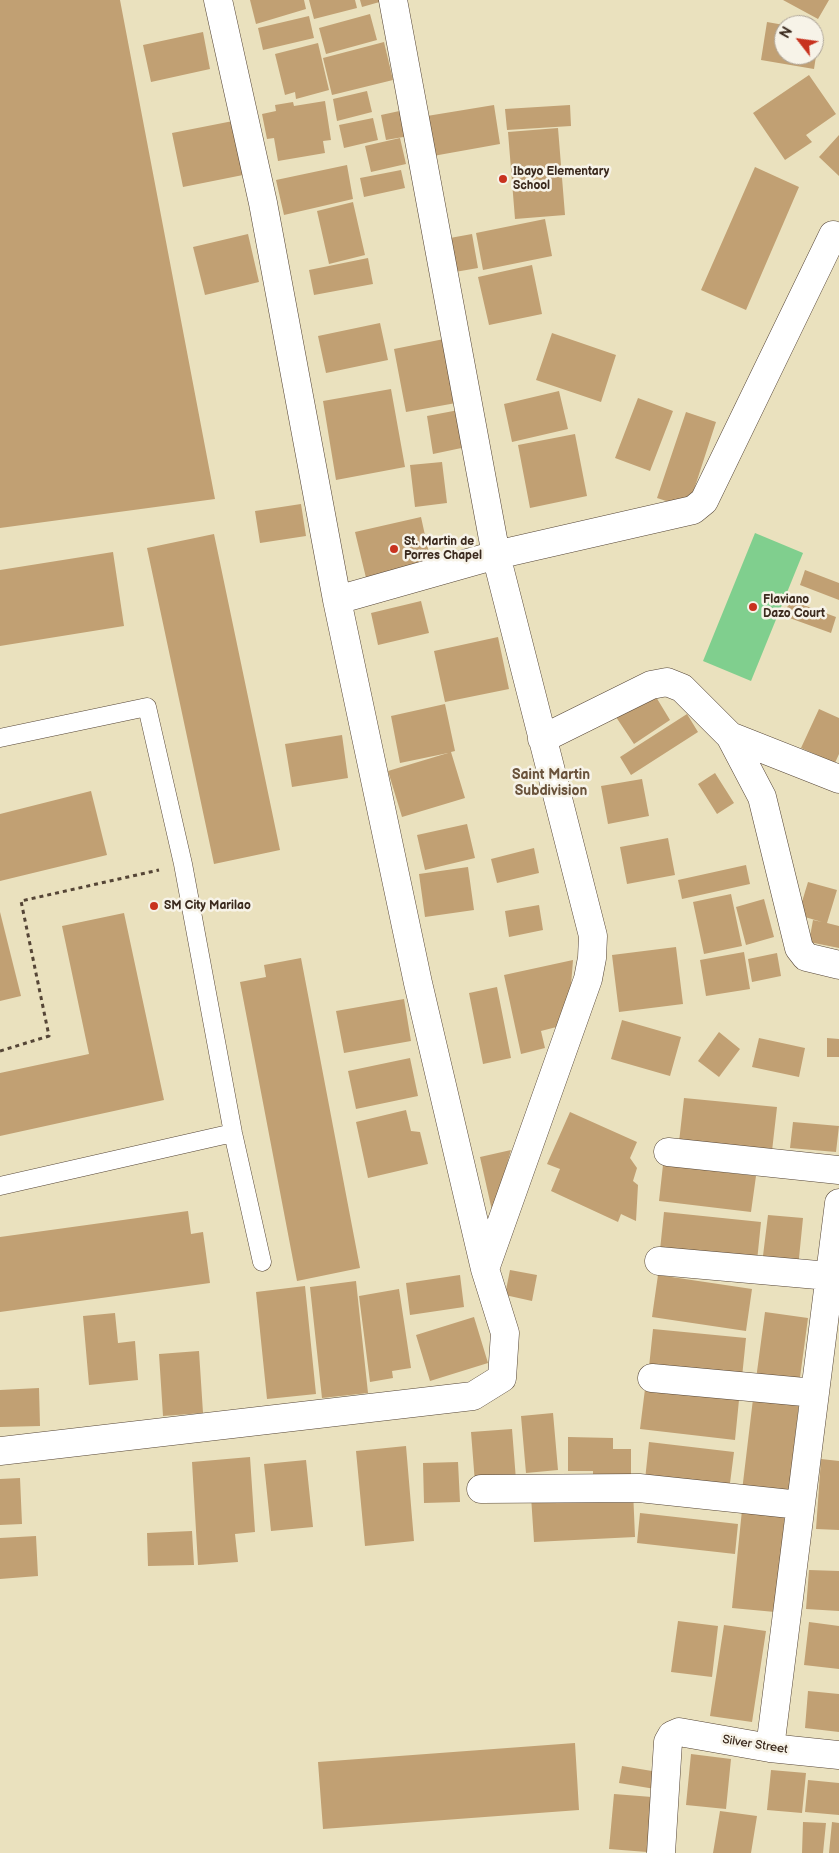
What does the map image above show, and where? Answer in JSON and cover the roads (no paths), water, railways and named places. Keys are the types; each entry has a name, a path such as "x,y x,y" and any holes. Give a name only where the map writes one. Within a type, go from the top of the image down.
{"street":[{"path":"0,1450 473,1396 502,1378 505,1333 485,1269 418,983 337,600 262,203 218,0"},
{"path":"393,0 496,555 593,936 588,980 485,1269"},
{"path":"337,600 496,555 693,510 704,501 833,235"},
{"path":"542,739 651,684 667,682 682,688 730,736 762,797 799,948 806,957 839,965"},
{"path":"730,736 839,779"},
{"path":"668,1152 839,1170"},
{"path":"770,1748 839,1208"},
{"path":"659,1261 829,1276"},
{"path":"652,1378 815,1393"},
{"path":"481,1489 639,1488 800,1506"},
{"name":"Silver Street","path":"661,1853 668,1742 672,1735 679,1732 770,1748 839,1755"}],"lane":[{"path":"0,738 147,707 183,864 233,1133 262,1262"},
{"path":"0,1186 233,1133"}],"place":[{"name":"Ibayo Elementary School","path":"503,179"},
{"name":"St. Martin de Porres Chapel","path":"394,549"},
{"name":"Flaviano Dazo Court","path":"753,607"},
{"name":"SM City Marilao","path":"154,906"}],"district":[{"name":"Saint Martin Subdivision","path":"551,784"}]}
